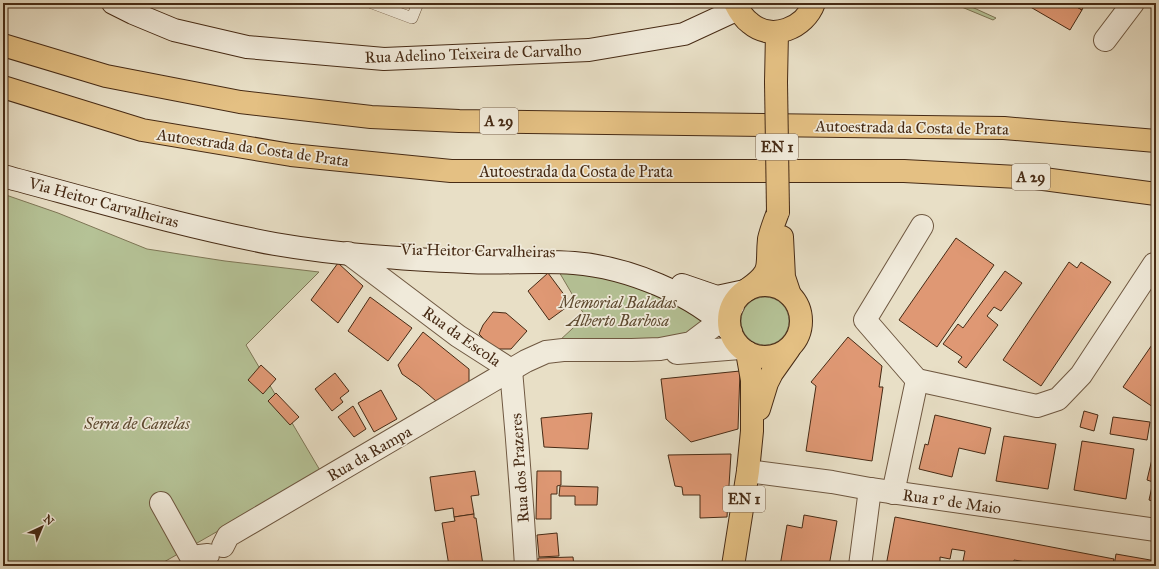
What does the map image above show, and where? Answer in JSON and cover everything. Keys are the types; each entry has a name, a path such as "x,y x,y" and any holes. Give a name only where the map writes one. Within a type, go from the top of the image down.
{"main road":[{"path":"737,6 742,15 751,25 763,30 777,32 791,29 803,22 812,11 814,3"},
{"name":"EN 1","path":"752,432 767,383 772,373 798,337 802,323 799,308 790,295 784,277 782,257 783,240 778,212 776,82 777,32"},
{"name":"Autoestrada da Costa de Prata","path":"3,45 106,76 240,102 371,117 459,121 1004,128 1156,141"},
{"name":"Autoestrada da Costa de Prata","path":"3,87 142,130 291,155 451,171 904,171 1036,178 1156,194"},
{"name":"EN 1","path":"733,566 748,470 752,432 752,380 738,320 768,269 770,237 778,212"},
{"path":"789,349 776,356 768,358 753,356 738,320 762,285 770,285 785,290 790,295"}],"street":[{"name":"Rua Adelino Teixeira de Carvalho","path":"113,3 135,8 174,30 247,47 384,59 589,50 684,34 737,6"},
{"path":"1105,40 1133,3"},
{"name":"Via Heitor Carvalheiras","path":"3,176 205,229 276,244 348,253 470,262 575,263 597,266 619,271 666,288 699,306 738,320"},
{"path":"922,226 865,320 917,380 1037,406 1058,399 1081,375 1154,264"},
{"name":"Via Heitor Carvalheiras","path":"205,229 263,232 413,250 486,253 562,252 590,255 638,268 717,297 738,320"},
{"name":"Rua da Escola","path":"348,253 458,336 511,370 546,352 564,350 660,349 691,343 738,320"},
{"name":"Rua da Escola","path":"660,349 680,354 738,320"},
{"name":"Rua da Rampa","path":"161,503 207,549 511,370"},
{"name":"Rua dos Prazeres","path":"511,370 520,464 520,497 526,566"},
{"path":"894,493 917,380"},
{"name":"Rua 1º de Maio","path":"748,470 894,493 1156,530"},
{"path":"860,566 870,489"}],"lane":[{"path":"372,3 412,18 418,3"}],"green space":[{"path":"952,3 963,3 996,18 993,20"},
{"name":"Serra de Canelas","path":"3,194 58,213 147,249 225,261 319,272 246,345 321,472 157,566 3,566"},
{"name":"Memorial Baladas Alberto Barbosa","path":"555,265 617,276 698,313 703,322 688,340 559,341 586,316"},
{"path":"765,297 774,299 782,304 787,312 789,321 787,330 782,338 774,343 765,345 756,343 748,338 743,330 741,321 743,312 748,304 756,299"}],"building":[{"path":"1027,3 1070,3 1082,10 1070,30 1027,5"},
{"path":"1070,3 1085,3 1082,10"},
{"path":"956,238 994,265 937,347 899,320"},
{"path":"1069,262 1077,268 1081,262 1111,282 1041,386 1003,360"},
{"path":"338,263 363,286 338,323 311,300"},
{"path":"1005,271 1022,283 1001,311 994,307 987,316 998,325 966,368 958,362 962,357 943,344 958,324 963,328"},
{"path":"548,273 571,304 549,320 528,291"},
{"path":"370,297 412,328 388,361 348,331"},
{"path":"493,312 506,313 527,331 511,349 498,349 487,342 479,334 483,325"},
{"path":"423,332 469,369 469,382 445,399 436,401 402,374 398,365"},
{"path":"848,337 882,366 879,387 883,387 872,461 806,451 816,386 811,382"},
{"path":"1156,339 1156,409 1123,387"},
{"path":"261,365 276,379 263,394 248,380"},
{"path":"740,371 738,429 691,442 666,419 661,379"},
{"path":"335,373 349,391 340,398 343,402 332,411 315,389"},
{"path":"381,390 397,419 374,432 358,403"},
{"path":"276,393 299,417 290,425 268,401"},
{"path":"353,406 366,429 354,437 338,417"},
{"path":"1084,411 1098,415 1094,431 1080,427"},
{"path":"592,413 588,449 544,447 541,418"},
{"path":"935,415 991,428 985,454 959,448 952,477 919,469 925,444 928,445"},
{"path":"1113,417 1150,422 1147,440 1110,434"},
{"path":"1004,436 1056,444 1048,489 996,481"},
{"path":"1082,441 1134,449 1126,499 1074,490"},
{"path":"731,454 727,517 700,518 700,495 683,495 682,487 675,486 668,455"},
{"path":"1153,455 1156,455 1156,502 1149,500 1153,482 1147,480"},
{"path":"475,471 479,495 471,496 474,514 454,517 453,508 435,511 430,477"},
{"path":"537,471 561,471 561,485 557,486 557,494 551,494 551,519 536,519"},
{"path":"560,486 598,487 597,505 575,505 575,496 559,496"},
{"path":"474,514 474,518 476,518 483,565 449,566 442,523 455,521 454,517"},
{"path":"804,515 837,521 829,566 780,566 787,525 802,528"},
{"path":"895,517 1114,559 1112,566 1025,566 1026,562 1014,560 1013,566 962,566 965,551 952,549 950,559 940,557 940,566 886,566"},
{"path":"557,533 559,556 539,557 537,535"},
{"path":"1116,554 1156,561 1156,566 1114,566"},
{"path":"573,557 574,566 538,566 538,558"}]}
